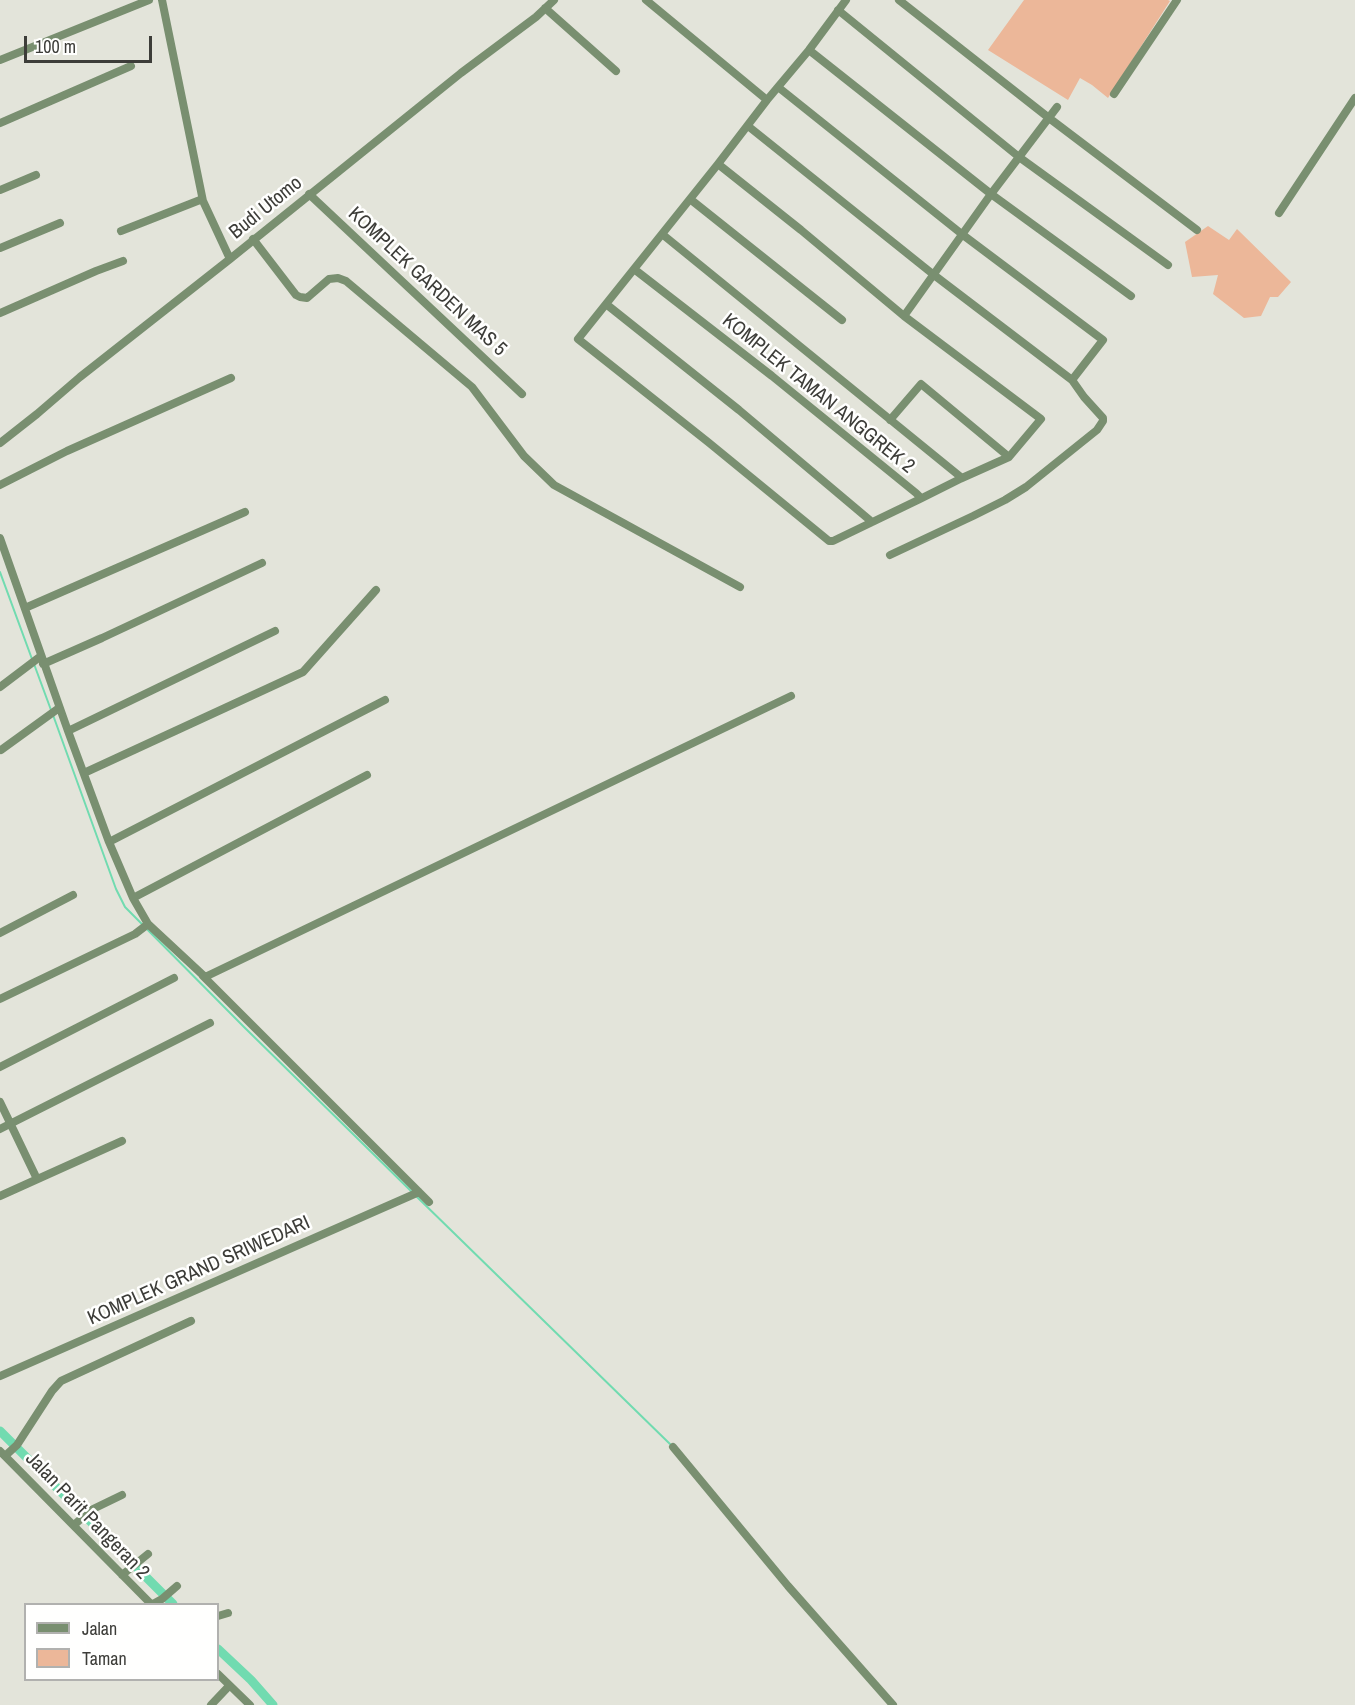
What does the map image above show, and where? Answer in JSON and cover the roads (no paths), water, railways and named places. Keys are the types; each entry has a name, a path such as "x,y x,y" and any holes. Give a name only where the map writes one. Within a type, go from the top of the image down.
{"street":[{"path":"0,60 149,0"},
{"path":"162,0 203,201 230,259"},
{"name":"Budi Utomo","path":"0,443 554,0"},
{"path":"646,0 767,100"},
{"path":"846,0 809,50 606,304 739,410 872,522"},
{"path":"899,0 1197,230"},
{"path":"1114,94 1177,0"},
{"path":"545,8 616,71"},
{"path":"838,10 1018,157 1168,265"},
{"path":"809,50 991,194 1131,296"},
{"path":"0,123 131,66"},
{"path":"778,87 963,235 1103,340 1072,380"},
{"path":"1279,213 1355,98"},
{"path":"903,316 1057,107"},
{"path":"748,126 934,275 1072,380 1103,421 1097,430 1026,487 1005,500 890,555"},
{"path":"718,164 903,316 1041,419 1009,457 918,500"},
{"path":"0,190 36,176"},
{"name":"KOMPLEK GARDEN MAS 5","path":"309,194 522,394"},
{"path":"690,199 842,320"},
{"path":"121,231 197,201 203,201"},
{"path":"0,248 60,223"},
{"path":"662,234 962,478"},
{"path":"253,239 296,295 300,297 307,298 329,279 338,278 346,281 472,387 524,456 554,485 740,587"},
{"path":"0,313 123,261"},
{"name":"KOMPLEK TAMAN ANGGREK 2","path":"606,304 578,339 829,541 918,500 919,496 898,478 634,269"},
{"path":"0,485 67,451 231,378"},
{"path":"890,420 921,384 1009,457"},
{"path":"25,608 245,513"},
{"path":"0,538 25,608 54,711 68,731 109,842 147,925 203,976 415,1194 429,1202"},
{"path":"0,687 27,666 102,638 262,563"},
{"path":"84,773 303,672 376,590"},
{"path":"68,731 275,631"},
{"path":"203,976 207,977 791,696"},
{"path":"109,842 385,700"},
{"path":"1,750 54,711"},
{"path":"133,898 368,775"},
{"path":"0,933 74,895"},
{"path":"0,999 135,934 147,925"},
{"path":"0,1067 174,978"},
{"path":"0,1130 210,1023"},
{"path":"0,1102 37,1179"},
{"path":"0,1196 122,1141"},
{"name":"KOMPLEK GRAND SRIWEDARI","path":"0,1376 415,1194"},
{"path":"5,1452 17,1445 61,1381 191,1321"},
{"path":"673,1447 788,1586 893,1705"},
{"name":"Jalan Parit Pangeran 2","path":"5,1452 126,1572 150,1603"},
{"path":"77,1523 90,1510 122,1495"},
{"path":"126,1572 148,1554"},
{"path":"155,1603 174,1589"},
{"path":"219,1616 228,1612"},
{"path":"219,1675 250,1705"},
{"path":"211,1705 229,1686"}],"waterway":[{"path":"0,572 32,659"},
{"path":"34,664 51,710"},
{"path":"53,715 116,889 125,907 412,1192"},
{"path":"416,1196 671,1445"},
{"path":"0,1431 172,1603"},
{"path":"219,1650 273,1705"}]}
